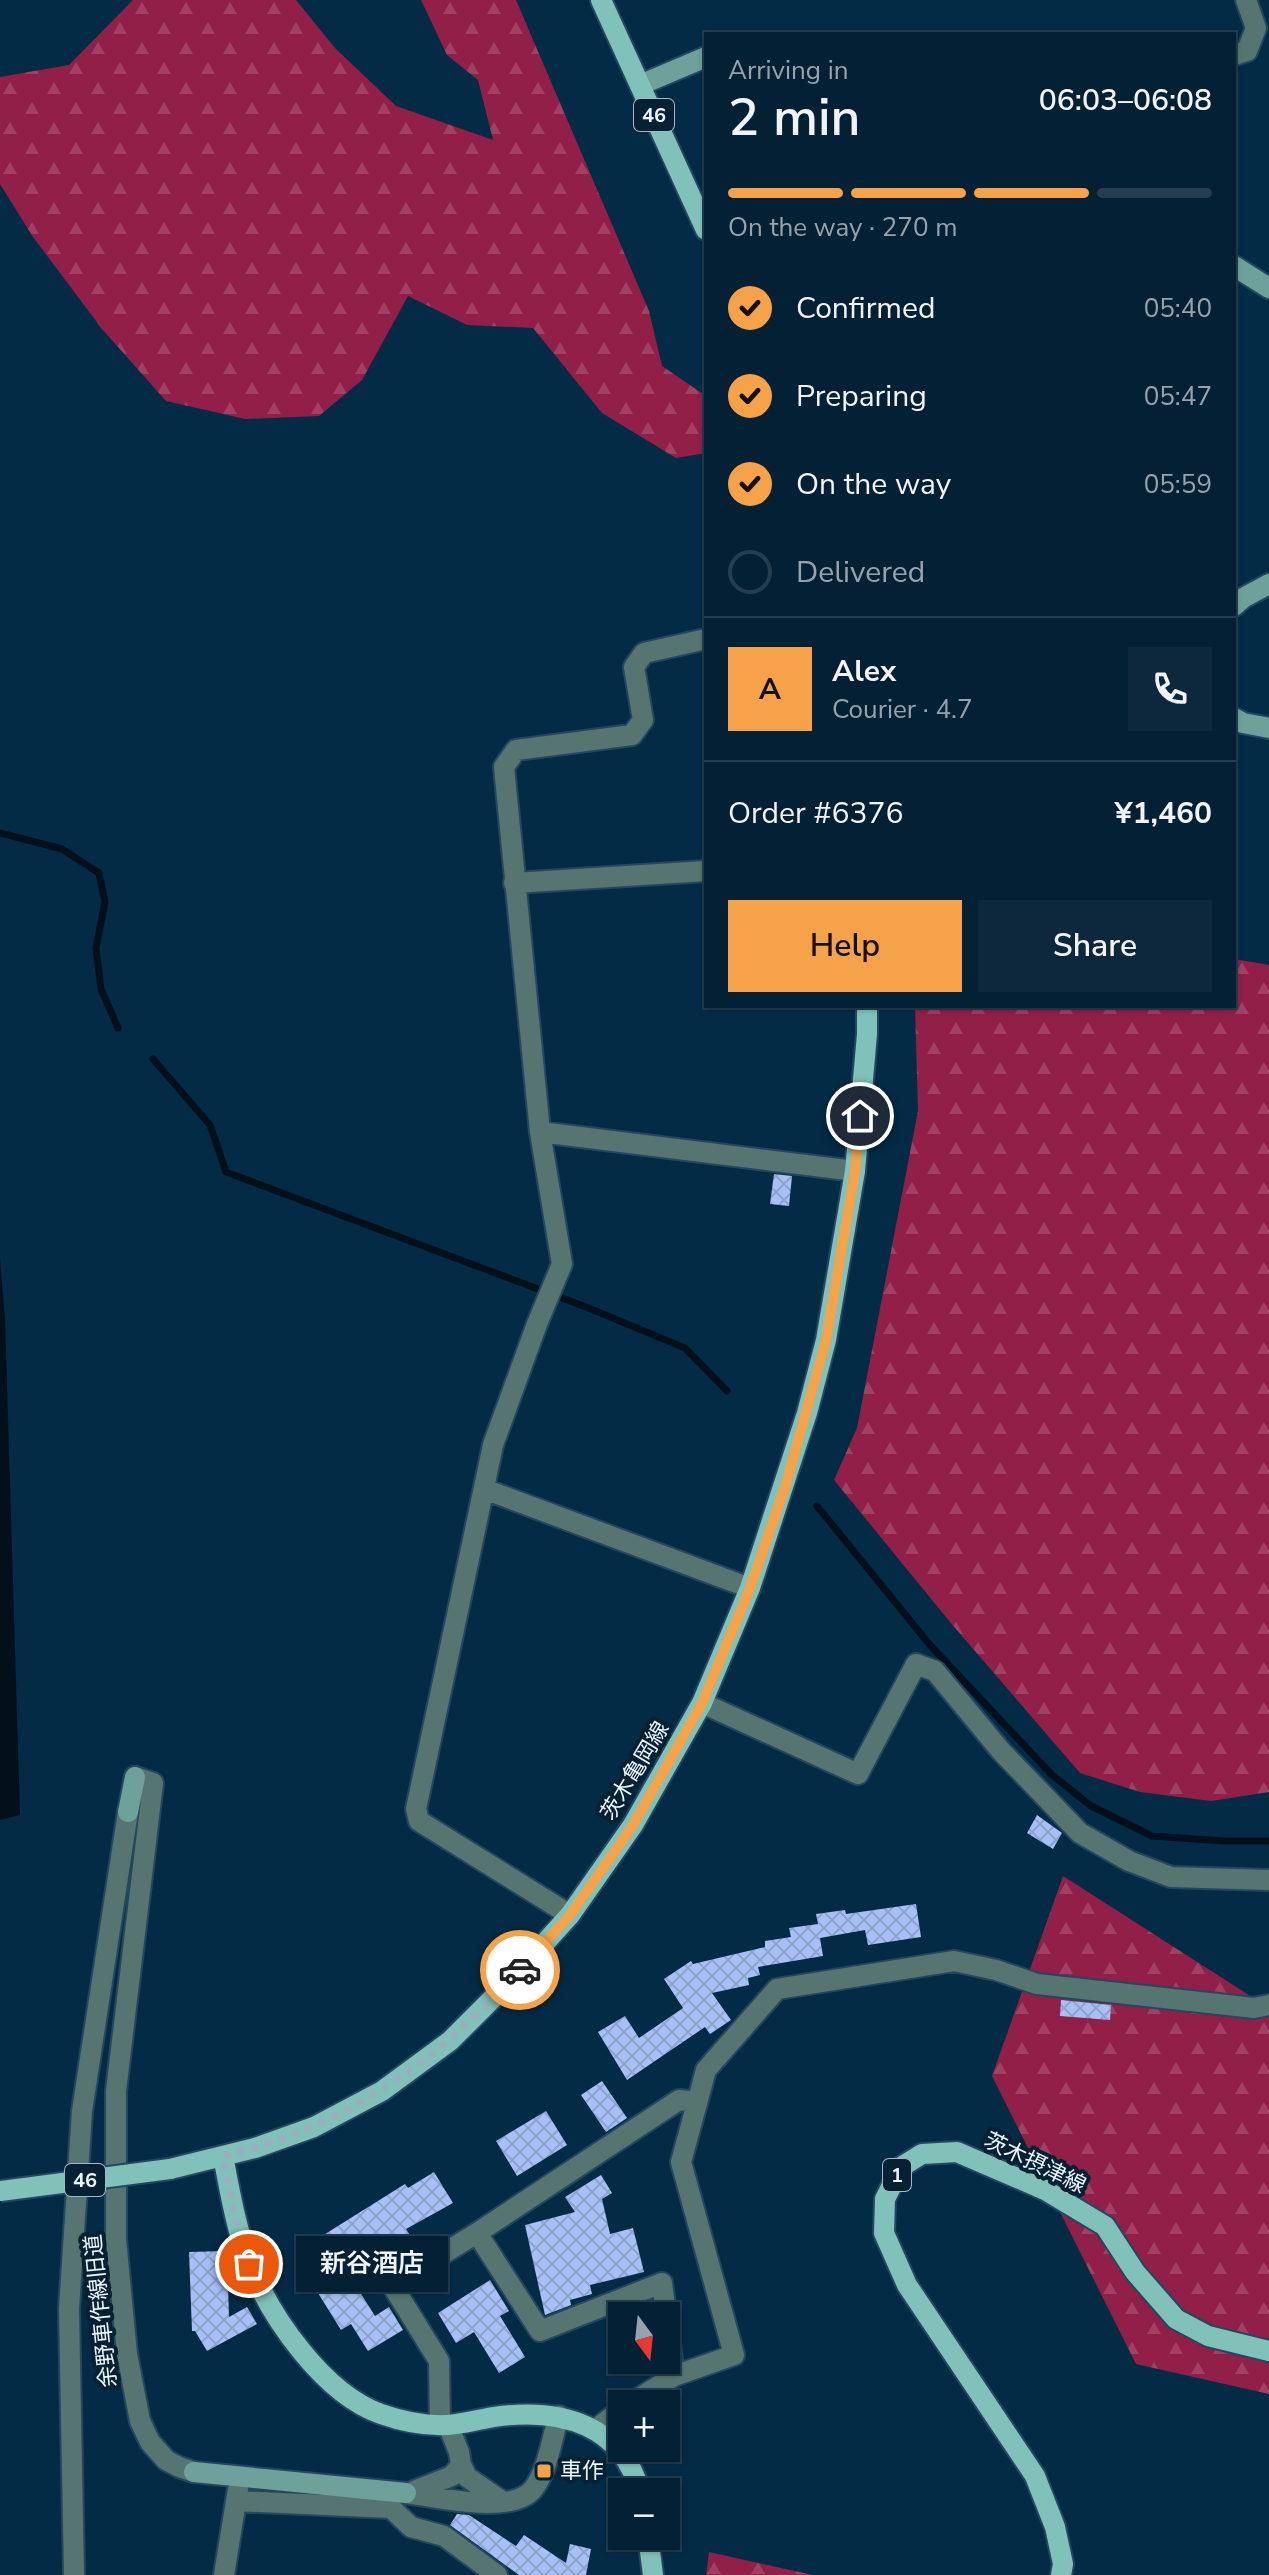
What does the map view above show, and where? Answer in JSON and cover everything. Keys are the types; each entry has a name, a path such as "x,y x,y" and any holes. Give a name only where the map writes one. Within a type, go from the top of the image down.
{"main road":[{"name":"46","path":"601,0 704,226"},
{"name":"茨木亀岡線","path":"0,2191 170,2169 255,2148 314,2127 382,2091 450,2041 570,1915 633,1825 702,1703 750,1588 785,1487 822,1354 855,1171 867,1008"},
{"name":"茨木摂津線","path":"1061,2575 1063,2564 1055,2527 1035,2476 993,2409 907,2285 884,2233 885,2199 901,2167 922,2154 957,2152 1045,2190 1105,2226 1135,2272 1176,2319 1208,2336 1269,2351"},
{"path":"223,2156 237,2225 249,2264 272,2309 334,2386 379,2414 408,2421 444,2425 502,2416 559,2416 595,2430 620,2452 634,2478"},
{"path":"650,2550 653,2575"}],"street":[{"path":"1236,54 1247,51 1256,28 1246,0"},
{"path":"640,85 704,58"},
{"path":"1236,267 1269,288"},
{"path":"1236,604 1269,584"},
{"path":"570,1915 419,1821 416,1809 493,1445 562,1264 540,1132 504,767 516,750 632,735 643,720 634,667 644,653 704,639"},
{"path":"1236,719 1269,728"},
{"path":"514,883 704,871"},
{"path":"540,1132 855,1171"},
{"path":"484,1489 750,1588"},
{"path":"702,1703 858,1774 916,1664 935,1671 1001,1751 1080,1833 1129,1861 1171,1877 1269,1880"},
{"name":"余野車作線旧道","path":"74,2575 69,2309 82,2111 135,1777 153,1783 116,2091 117,2253 127,2354 140,2421 150,2442 166,2460 194,2472 482,2503 503,2502"},
{"path":"652,2390 674,2376 734,2355 681,2162 706,2070 777,1989 954,1961 996,1970 1037,1984 1254,2008 1269,2005"},
{"path":"559,2416 544,2471 533,2490 517,2501 503,2502 467,2477 459,2452 444,2425 439,2361 392,2285 679,2100 697,2102"},
{"path":"477,2233 540,2331 662,2283 674,2376"},
{"path":"595,2430 608,2420"},
{"name":"余野車作線旧道","path":"406,2493 452,2476 461,2465"},
{"path":"224,2575 240,2477"},
{"path":"236,2501 391,2508 411,2527 444,2536 497,2575"}],"green space":[{"path":"133,0 296,0 335,48 396,106 493,140 478,80 447,55 421,0 516,0 649,311 662,366 704,395 704,453 676,458 602,413 533,328 467,325 408,296 362,380 319,416 245,419 166,401 102,329 33,237 0,184 0,77 69,65"},
{"path":"1236,959 1269,965 1269,1792 1211,1801 1140,1792 1080,1773 950,1622 834,1480 857,1428 918,1111 915,1008 1236,1008"},
{"path":"1063,1876 1269,2008 1269,2394 1136,2364 992,2076"},
{"path":"709,2552 813,2575 706,2575"}],"water":[{"path":"0,1258 5,1318 20,1815 0,1820"}],"building":[{"path":"774,1174 792,1176 789,1206 770,1204"},
{"path":"1037,1815 1062,1833 1053,1849 1027,1833"},
{"path":"916,1904 921,1937 868,1945 865,1930 820,1938 823,1956 758,1967 760,1975 748,1978 749,1985 712,1993 731,2020 710,2034 705,2027 627,2080 598,2032 625,2016 639,2038 683,2008 664,1979 691,1961 693,1964 765,1947 765,1941 791,1937 789,1928 818,1924 816,1914 845,1910 846,1914"},
{"path":"1061,2000 1111,2005 1110,2020 1060,2016"},
{"path":"602,2081 627,2118 606,2132 581,2095"},
{"path":"546,2111 567,2145 517,2176 496,2141"},
{"path":"434,2172 453,2203 406,2229 419,2249 356,2286 375,2316 389,2307 403,2330 368,2351 351,2324 341,2330 305,2272 325,2259 314,2241 405,2184 408,2188"},
{"path":"601,2175 612,2193 602,2199 610,2234 633,2228 644,2272 590,2285 592,2294 570,2300 571,2305 545,2315 525,2225 575,2212 565,2197"},
{"path":"227,2251 229,2317 247,2307 257,2324 207,2351 192,2331 189,2252"},
{"path":"490,2280 509,2311 500,2316 525,2357 499,2373 474,2332 456,2343 438,2313"},
{"path":"457,2514 469,2515 516,2546 524,2535 566,2563 570,2544 591,2549 586,2575 519,2575 450,2525"}],"waterway":[{"path":"0,833 62,849 99,873 105,902 96,948 101,989 118,1028"},
{"path":"153,1059 210,1125 226,1172 586,1307 685,1348 727,1391"},
{"path":"817,1506 930,1645 1051,1774 1091,1806 1152,1836 1269,1841"}],"way so far":[{"path":"249,2264 237,2225 223,2156 314,2127 382,2091 450,2041 520,1970"}],"place":[{"name":"新谷酒店","path":"249,2264"},
{"name":"車作","path":"544,2471"}],"route":[{"path":"520,1970 570,1915 633,1825 702,1703 750,1588 785,1487 826,1340 855,1171 860,1116"}]}
